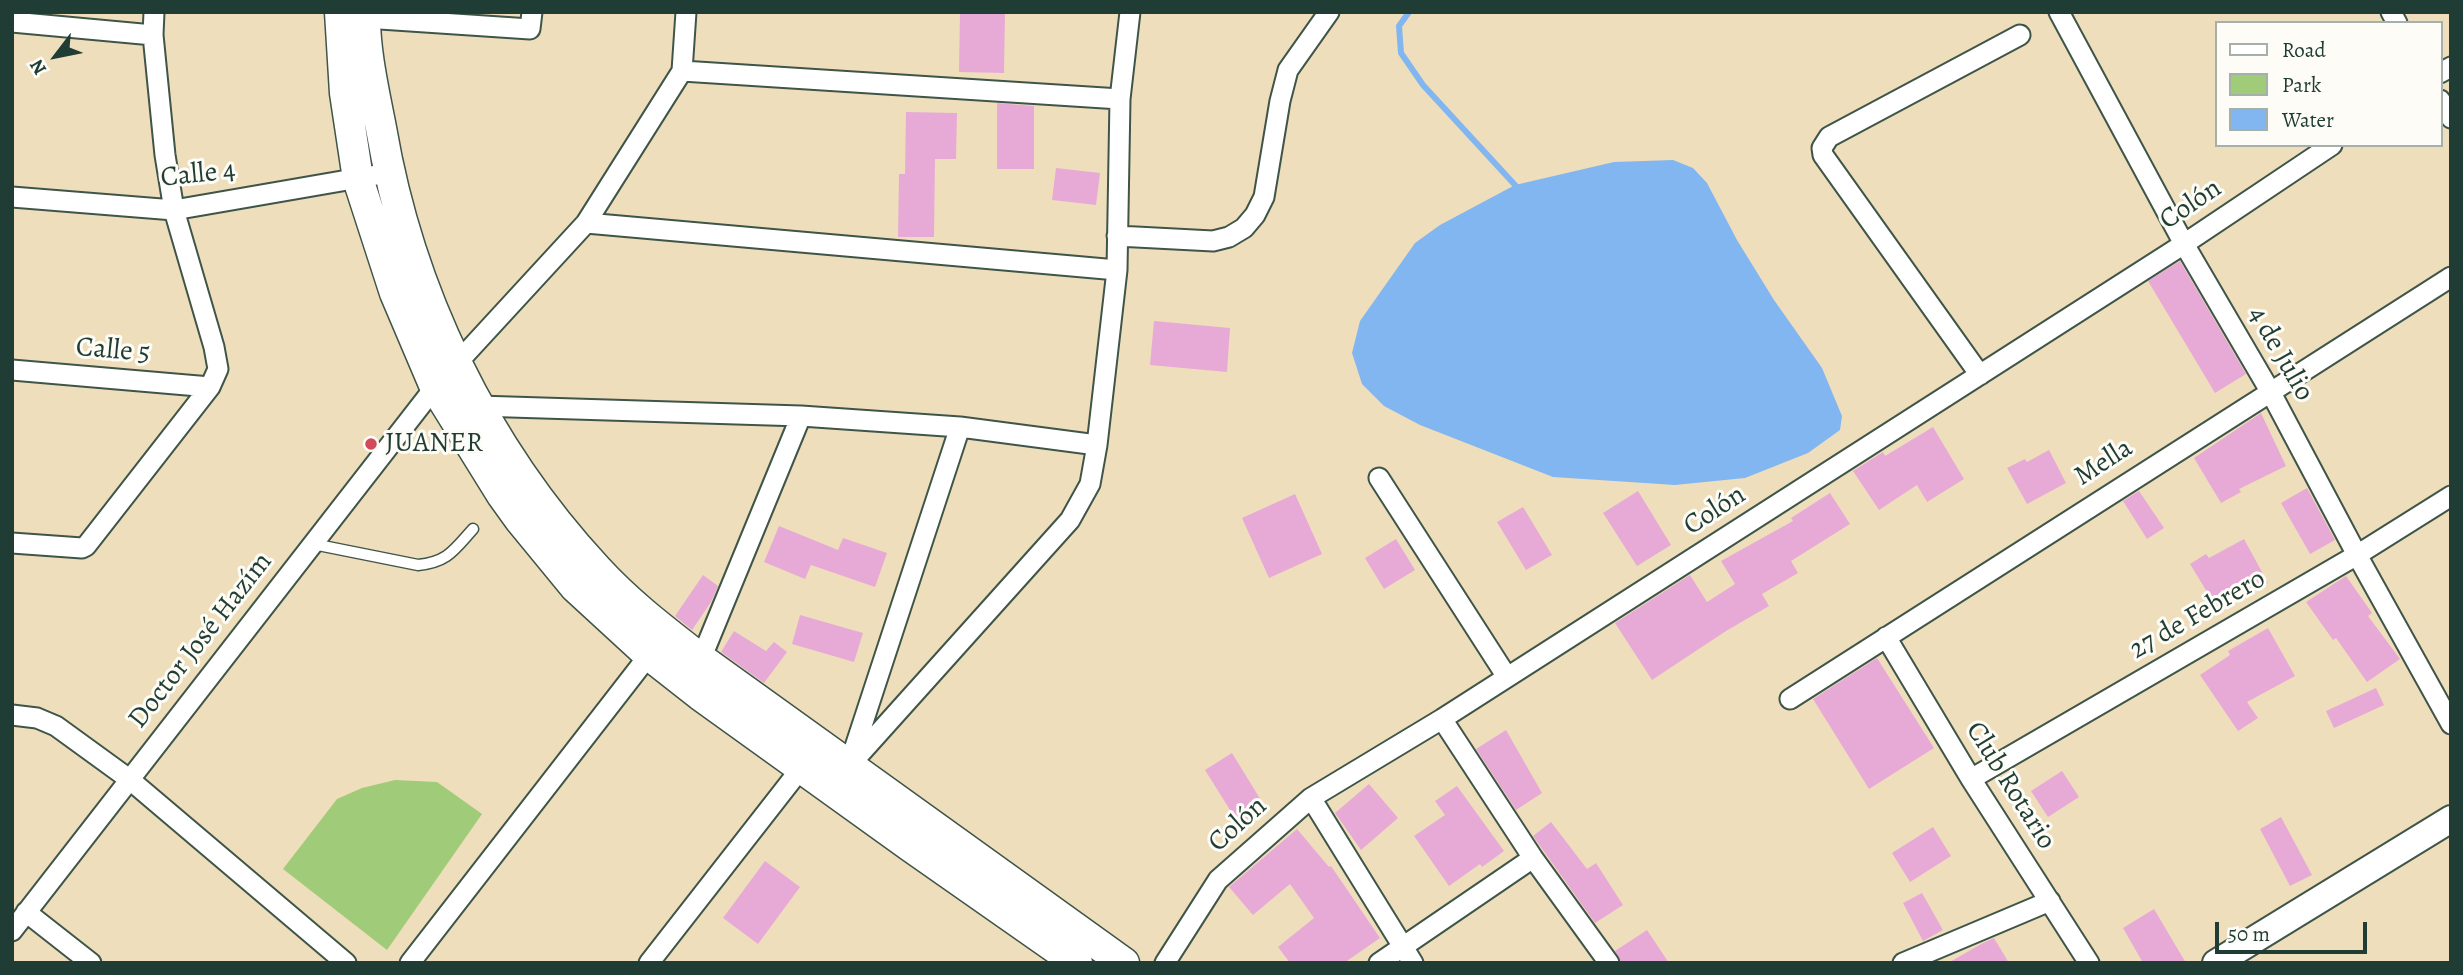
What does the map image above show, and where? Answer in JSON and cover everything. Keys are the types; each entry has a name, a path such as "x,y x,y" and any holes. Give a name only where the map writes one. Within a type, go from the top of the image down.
{"main road":[{"path":"357,14 374,89 388,173 408,244 429,301 478,406 512,462 558,525 598,571 652,620 701,659 1124,963"},
{"path":"357,14 345,93 358,179 395,293 435,387 520,520 575,587 649,655 699,695 1077,963"},
{"path":"2216,963 2451,819"}],"street":[{"path":"12,543 82,548 90,544 210,387 218,369 174,210 165,155 153,35 154,12"},
{"path":"357,14 530,29 532,12"},
{"path":"685,12 682,71 1120,99"},
{"path":"849,766 1070,520 1090,484 1117,270 1120,99 1130,12"},
{"path":"1118,236 1213,241 1228,237 1244,228 1255,215 1264,197 1280,101 1288,70 1329,12"},
{"name":"4 de Julio","path":"2059,12 2184,244 2270,391 2451,724"},
{"path":"12,22 153,35"},
{"path":"1980,375 1823,155 1822,148 1829,137 2020,35"},
{"name":"Doctor José Hazím","path":"12,931 435,387 586,223 682,71"},
{"name":"Colón","path":"1165,963 1218,880 1311,798 1443,719 2184,244 2329,147"},
{"name":"Calle 4","path":"12,197 174,210 388,173"},
{"path":"586,223 1117,270"},
{"name":"Mella","path":"1790,699 2451,276"},
{"name":"Calle 5","path":"12,370 210,387"},
{"path":"478,406 801,416 960,427 1097,445"},
{"path":"701,659 801,416"},
{"path":"849,766 960,427"},
{"path":"1379,478 1507,677"},
{"name":"27 de Febrero","path":"1971,779 2357,555 2451,496"},
{"name":"Club Rotario","path":"1886,637 1971,779 2089,963"},
{"path":"410,963 649,655"},
{"path":"12,715 37,718 56,726 130,779 346,963"},
{"path":"1443,719 1532,858 1609,963"},
{"path":"649,963 802,767"},
{"path":"1311,798 1408,955"},
{"path":"1379,963 1408,955 1532,858"},
{"path":"1903,963 2050,901"},
{"path":"26,912 91,963"}],"lane":[{"path":"313,544 418,565 436,563 451,554 473,529"}],"green space":[{"path":"395,780 437,782 482,814 387,950 283,869 337,799 362,788"}],"water":[{"path":"1673,160 1693,168 1707,183 1737,240 1774,300 1822,368 1842,416 1840,430 1808,453 1745,478 1675,485 1553,477 1420,425 1384,406 1362,384 1352,353 1360,321 1415,243 1440,225 1515,185 1614,162"}],"building":[{"path":"960,12 1005,13 1004,73 959,72"},
{"path":"997,103 1034,106 1034,169 997,169"},
{"path":"906,112 957,113 956,159 935,159 934,237 898,237 899,174 905,174"},
{"path":"1056,168 1100,173 1096,205 1052,200"},
{"path":"2180,261 2246,374 2215,393 2148,281"},
{"path":"1154,321 1230,328 1227,372 1150,365"},
{"path":"2261,413 2286,466 2239,489 2241,492 2221,503 2194,458"},
{"path":"1933,427 1964,479 1927,502 1917,485 1879,510 1853,471 1883,452 1885,456"},
{"path":"2049,450 2066,483 2027,504 2007,468 2025,459 2027,462"},
{"path":"2307,488 2335,540 2310,554 2281,503"},
{"path":"1638,491 1671,545 1637,566 1603,513"},
{"path":"2139,491 2164,528 2147,539 2123,501"},
{"path":"1830,493 1850,524 1791,561 1798,573 1762,594 1769,606 1652,680 1615,623 1690,575 1707,602 1735,584 1721,561 1793,521 1791,518"},
{"path":"1295,494 1322,554 1269,578 1242,518"},
{"path":"1523,507 1552,555 1526,570 1497,522"},
{"path":"779,526 838,550 843,538 887,553 875,587 811,565 805,579 764,562"},
{"path":"1396,539 1415,570 1384,589 1365,558"},
{"path":"2244,539 2268,583 2243,597 2239,590 2215,605 2190,564 2206,554 2209,558"},
{"path":"703,575 718,586 711,602 692,630 675,616"},
{"path":"2346,576 2372,613 2368,616 2400,659 2367,682 2306,602"},
{"path":"800,615 863,633 854,662 792,644"},
{"path":"2268,628 2295,676 2247,702 2258,718 2238,731 2200,675 2230,655 2228,651"},
{"path":"734,631 766,651 774,642 787,652 764,683 721,652"},
{"path":"1877,658 1934,748 1869,789 1813,699"},
{"path":"2376,688 2384,705 2334,728 2326,711"},
{"path":"1506,730 1542,793 1516,810 1476,749"},
{"path":"1232,753 1267,810 1240,826 1205,770"},
{"path":"2062,771 2079,797 2048,817 2031,791"},
{"path":"1369,784 1398,818 1361,850 1335,813"},
{"path":"1457,786 1504,851 1449,886 1414,836 1445,815 1435,801"},
{"path":"2281,817 2312,875 2290,886 2260,829"},
{"path":"1551,822 1587,869 1596,863 1623,905 1595,923 1533,836"},
{"path":"1933,827 1951,856 1910,882 1892,853"},
{"path":"1297,829 1329,867 1331,866 1380,938 1344,963 1290,963 1278,947 1314,918 1290,884 1253,915 1229,887"},
{"path":"765,861 800,887 758,944 723,918"},
{"path":"1922,893 1943,930 1923,941 1903,903"},
{"path":"2154,909 2186,963 2143,963 2123,928"},
{"path":"1647,930 1669,963 1621,963 1615,951"},
{"path":"1994,938 2009,963 1948,963 1983,943"}],"waterway":[{"path":"1409,12 1399,26 1401,53 1423,85 1515,185"}],"place":[{"name":"JUANER","path":"371,444"}]}
